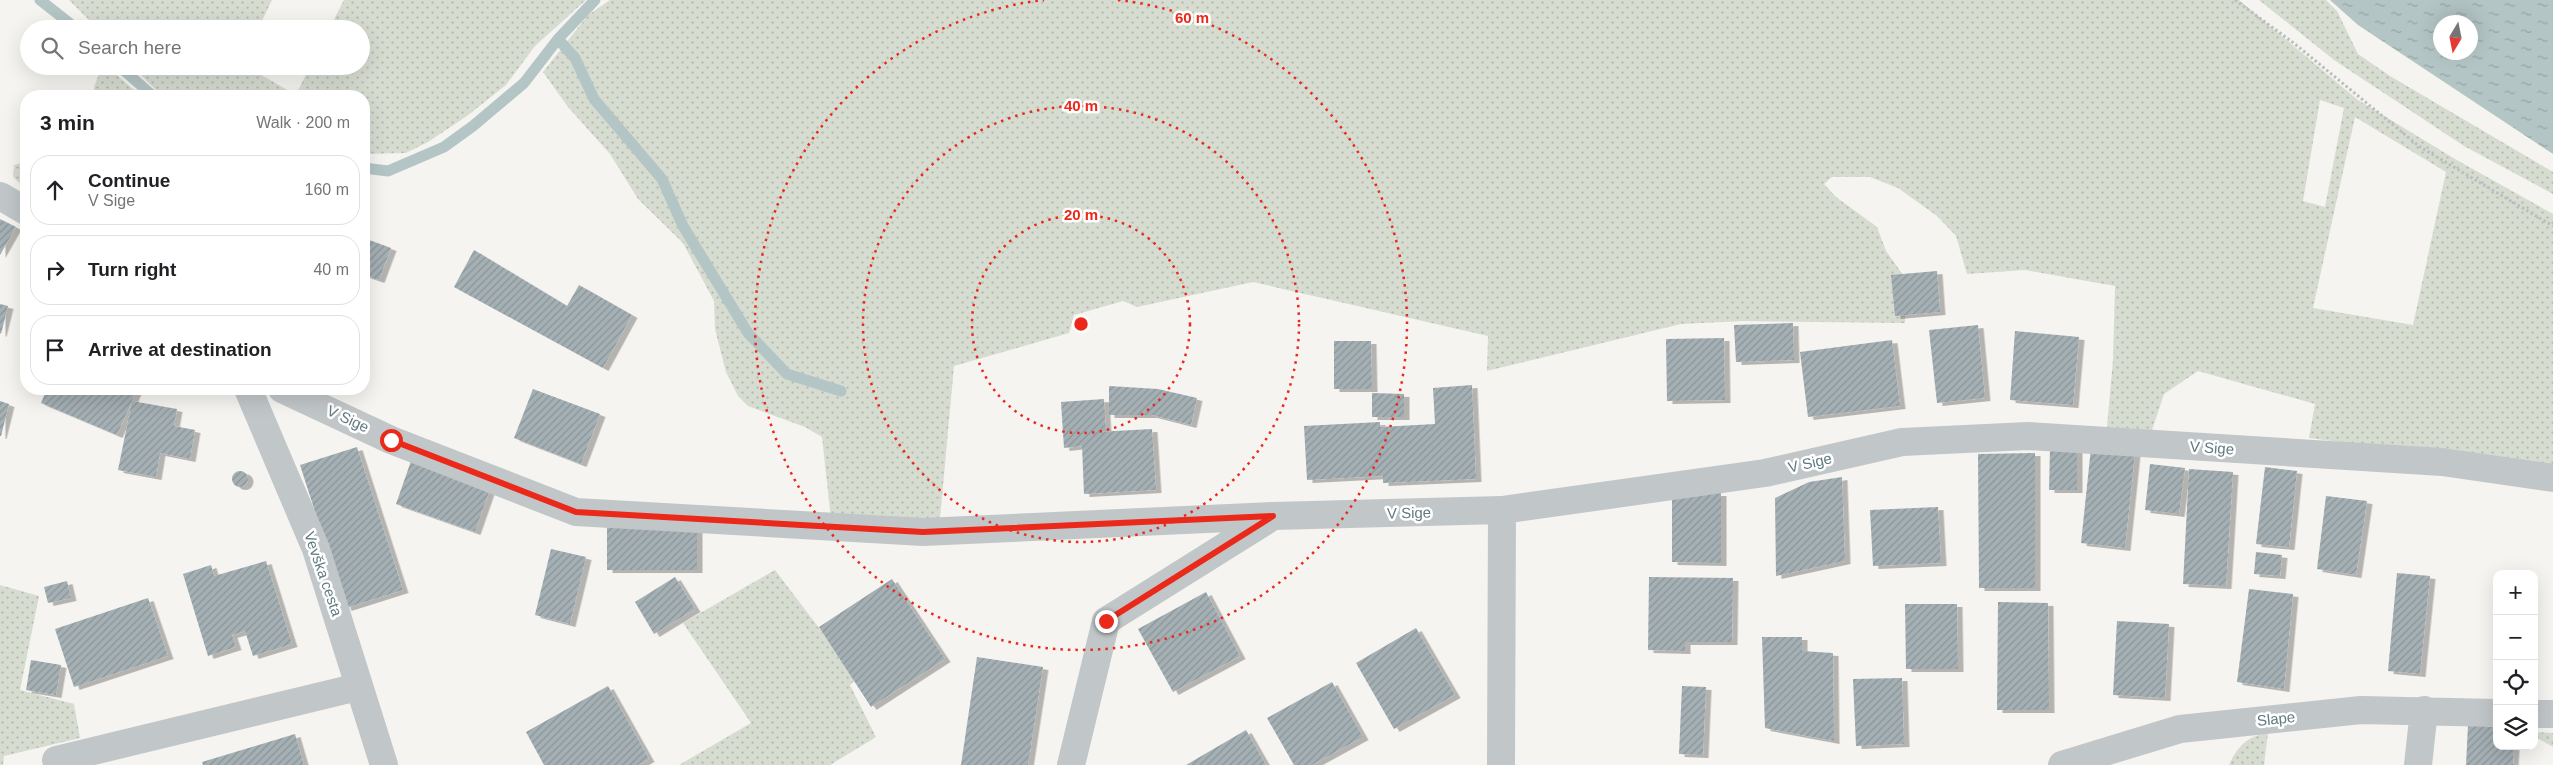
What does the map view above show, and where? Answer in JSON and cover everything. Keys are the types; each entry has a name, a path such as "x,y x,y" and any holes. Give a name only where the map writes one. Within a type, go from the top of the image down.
{"street":[{"path":"0,196 20,208"},
{"name":"Vevška cesta","path":"251,395 316,549 384,765"},
{"name":"V Sige","path":"295,395 391,440 576,512 923,532 1273,516 1502,510 1765,473 1902,442 2028,436 2442,462 2553,478"},
{"path":"1501,765 1502,510"},
{"path":"1071,765 1106,621 1273,516"},
{"path":"56,760 358,687"},
{"name":"Slape","path":"2062,765 2180,729 2361,710 2493,713"},
{"path":"2418,765 2424,710"},
{"path":"2538,714 2553,714"}],"path":[{"path":"2235,0 2295,44 2420,147 2553,226"}],"shaded area":[{"path":"69,0 272,0 262,20 89,20"},
{"path":"344,0 586,0 535,46 506,85 467,116 428,142 406,153 370,154 370,90 298,90 306,75 370,75 370,20 334,20"},
{"path":"610,0 2239,0 2358,100 2455,159 2553,214 2553,470 2309,438 2315,404 2198,371 2164,394 2152,430 2107,427 2113,360 2115,286 2025,270 1967,274 1956,236 1937,216 1898,188 1870,177 1832,177 1824,184 1836,197 1877,227 1886,251 1906,279 1905,323 1743,321 1681,324 1487,371 1488,336 1253,282 1137,307 1123,301 1074,315 1069,333 954,366 940,519 831,519 822,437 805,427 748,406 738,396 726,372 715,329 714,301 683,243 638,199 610,154 568,107 543,72 588,15","holes":["2320,100 2344,108 2325,207 2303,201","2355,117 2446,172 2413,325 2313,308"]},
{"path":"2259,0 2326,0 2337,11 2358,54 2390,76 2553,172 2553,194 2464,146 2334,60"},
{"path":"99,75 116,75 134,90 94,90"},
{"path":"141,75 262,75 287,90 156,90"},
{"path":"20,163 20,183 13,177 14,165"},
{"path":"775,570 857,678 850,685 876,737 830,765 679,765 751,723 683,623"},
{"path":"0,585 39,596 20,690 74,704 80,738 4,756 3,765 0,765"},
{"path":"2538,732 2553,733 2553,747 2538,738"},
{"path":"2268,733 2264,765 2229,765 2236,752 2244,743 2261,734"}],"water":[{"path":"2330,0 2553,0 2553,154 2358,25"}],"building":[{"path":"0,219 16,227 0,255"},
{"path":"370,240 391,248 379,280 370,277"},
{"path":"474,250 567,306 579,285 632,315 603,368 454,287"},
{"path":"1937,271 1940,312 1895,316 1891,275"},
{"path":"0,304 8,306 1,334 0,333"},
{"path":"1793,323 1794,360 1736,362 1734,325"},
{"path":"1978,325 1985,398 1937,403 1929,330"},
{"path":"2015,331 2079,337 2073,405 2010,400"},
{"path":"1724,338 1725,400 1667,401 1666,339"},
{"path":"1892,340 1900,406 1808,417 1800,352"},
{"path":"1334,341 1371,341 1372,389 1334,389"},
{"path":"1472,385 1476,479 1383,483 1383,476 1307,480 1304,426 1380,422 1380,427 1435,424 1433,388"},
{"path":"1109,386 1158,389 1197,398 1191,425 1152,415 1109,415"},
{"path":"533,389 600,414 581,464 514,438"},
{"path":"1372,393 1404,394 1404,417 1372,417"},
{"path":"44,395 134,395 117,435 41,403"},
{"path":"1104,399 1106,431 1096,432 1152,429 1156,490 1084,494 1082,446 1064,448 1061,402"},
{"path":"0,401 9,404 1,436 0,436"},
{"path":"132,401 177,409 174,426 195,430 190,459 160,453 156,477 118,470"},
{"path":"357,447 403,590 346,608 300,465"},
{"path":"2050,448 2077,448 2077,490 2049,490"},
{"path":"2091,448 2135,453 2125,548 2081,543"},
{"path":"2035,453 2035,588 1979,588 1978,454"},
{"path":"411,461 490,489 475,532 396,504"},
{"path":"2150,464 2185,468 2179,514 2145,510"},
{"path":"2265,467 2297,471 2289,547 2256,544"},
{"path":"2189,469 2233,472 2226,586 2183,584"},
{"path":"237,471 243,471 248,476 246,485 237,487 232,482 232,476"},
{"path":"1842,477 1845,561 1776,576 1775,498 1809,482"},
{"path":"1672,493 1721,493 1721,563 1672,562"},
{"path":"2326,496 2367,501 2356,575 2317,569"},
{"path":"1938,507 1941,563 1873,566 1870,510"},
{"path":"697,526 697,570 607,570 607,527"},
{"path":"551,549 586,557 570,624 535,615"},
{"path":"2256,552 2282,555 2280,576 2254,574"},
{"path":"266,561 292,644 253,656 245,631 232,635 236,647 208,656 183,574 211,565 214,576"},
{"path":"2397,573 2430,576 2420,674 2388,671"},
{"path":"675,577 695,609 654,634 635,602"},
{"path":"1649,577 1733,578 1732,642 1685,642 1685,651 1648,650"},
{"path":"892,579 945,659 871,707 819,627"},
{"path":"67,581 71,598 48,603 44,587"},
{"path":"2249,589 2293,594 2284,689 2237,682"},
{"path":"1206,592 1240,656 1173,692 1138,629"},
{"path":"148,598 168,656 74,687 55,629"},
{"path":"1998,602 2048,603 2049,710 1997,710"},
{"path":"1905,604 1957,604 1958,669 1906,669"},
{"path":"2117,621 2169,624 2165,698 2113,695"},
{"path":"1416,628 1455,695 1394,729 1356,663"},
{"path":"1762,637 1802,637 1802,651 1833,653 1834,741 1765,728"},
{"path":"977,657 1043,667 1028,765 961,765"},
{"path":"31,660 61,665 56,695 26,690"},
{"path":"1902,678 1904,744 1856,746 1853,679"},
{"path":"1332,682 1363,737 1312,765 1294,765 1267,718"},
{"path":"608,686 649,759 638,765 544,765 526,732"},
{"path":"1682,686 1706,687 1703,755 1679,754"},
{"path":"2468,725 2493,727 2493,750 2514,750 2513,765 2466,765"},
{"path":"1246,730 1266,765 1186,765"},
{"path":"295,734 304,765 203,765 202,762"}],"waterway":[{"path":"40,0 66,20"},
{"path":"595,0 558,39 575,58 594,99 662,179 683,226 748,333 787,374 841,391"},
{"path":"370,169 388,171 444,147 473,126 524,83 558,39"},
{"path":"129,75 146,90"}],"route":[{"path":"391,440 576,512 923,532 1273,516 1106,621"}]}
